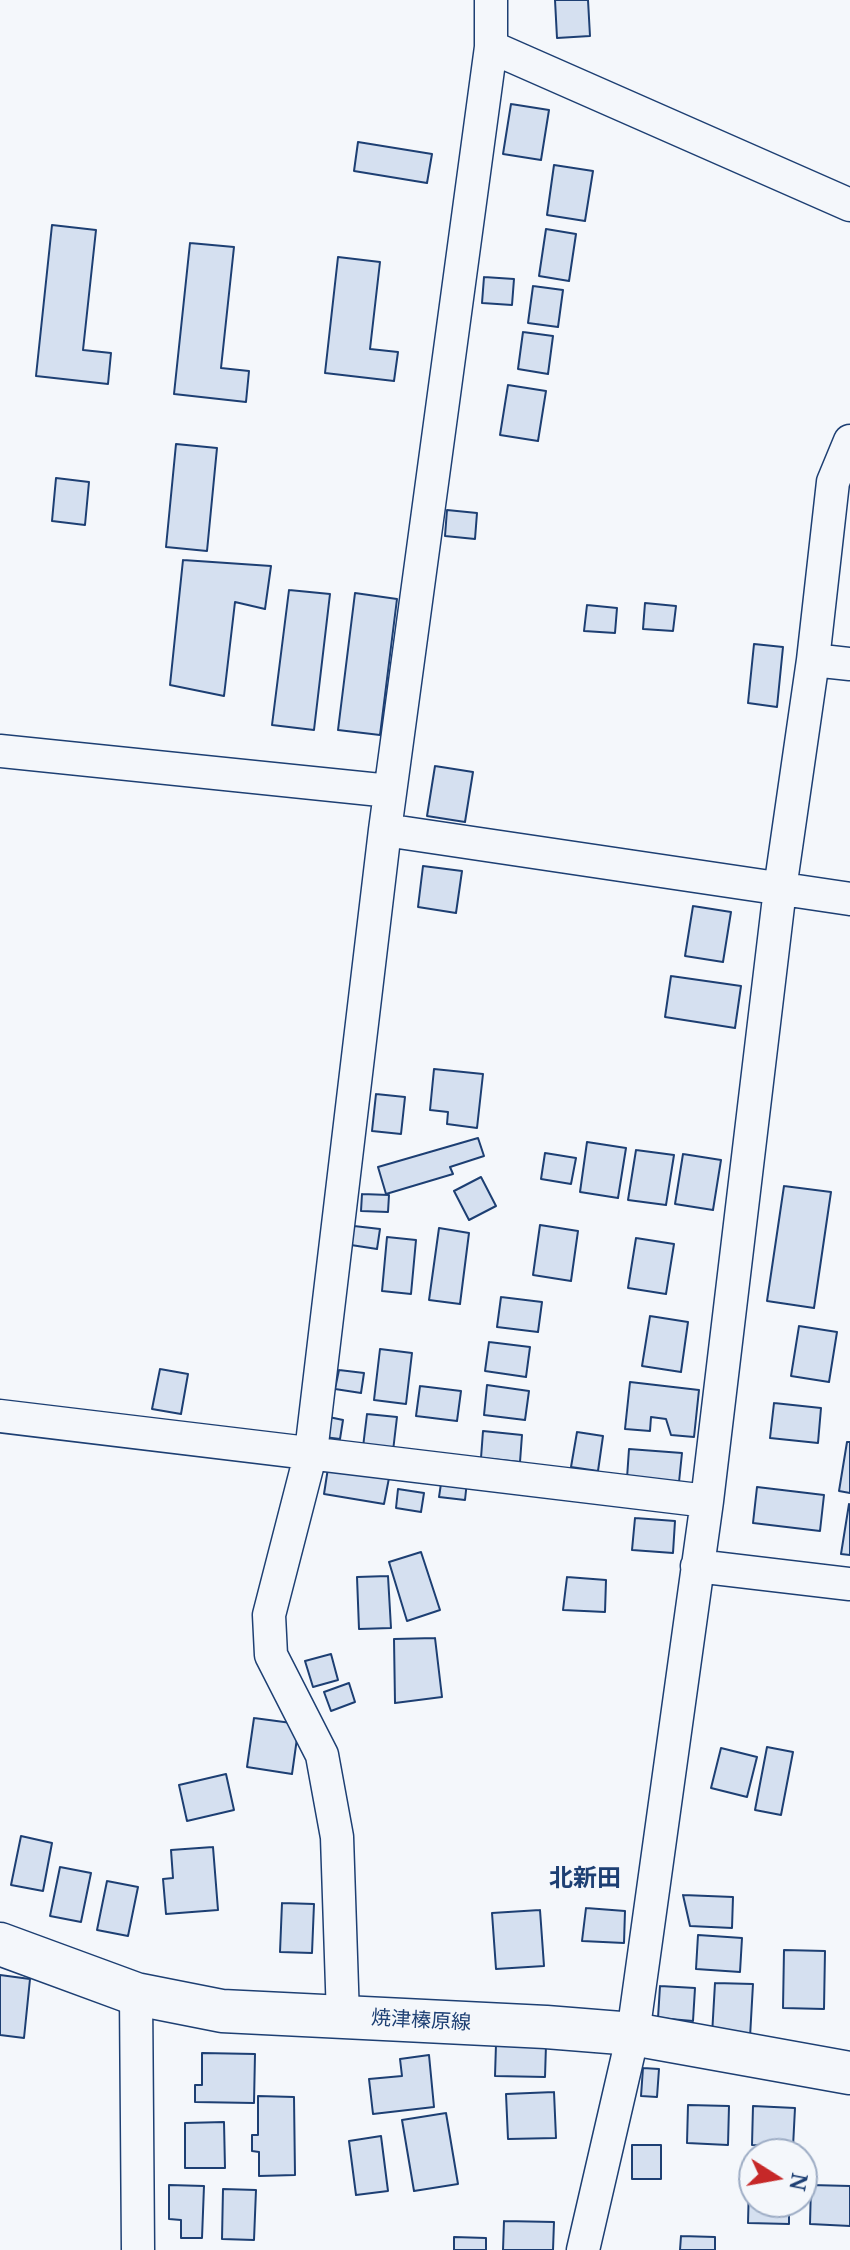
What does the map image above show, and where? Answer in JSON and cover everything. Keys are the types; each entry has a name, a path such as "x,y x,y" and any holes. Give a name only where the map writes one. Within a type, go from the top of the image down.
{"main road":[{"name":"焼津榛原線","path":"0,1944 136,1994 222,2011 633,2034 850,2073"}],"street":[{"path":"343,2017 337,1837 322,1755 271,1655 269,1615 311,1452 385,830 491,47 491,0"},
{"path":"491,47 850,205"},
{"path":"583,2250 633,2034 707,1501 780,889 813,660 833,482 850,441"},
{"path":"813,660 850,664"},
{"path":"0,751 390,791"},
{"path":"385,830 850,899"},
{"path":"0,1416 707,1501"},
{"path":"697,1566 850,1584"},
{"path":"136,1994 138,2250"}],"building":[{"path":"555,0 588,0 590,36 557,38"},
{"path":"511,104 549,110 541,160 503,154"},
{"path":"358,142 432,154 427,183 354,171"},
{"path":"554,165 593,171 585,221 547,215"},
{"path":"52,225 96,230 83,350 111,353 108,384 36,376"},
{"path":"546,229 576,234 569,281 539,276"},
{"path":"190,243 234,247 221,368 249,371 246,402 174,394"},
{"path":"338,257 380,262 370,349 398,352 394,381 325,373"},
{"path":"484,277 514,279 512,305 482,303"},
{"path":"533,286 563,290 558,327 528,323"},
{"path":"523,332 553,336 548,374 518,369"},
{"path":"508,385 546,391 538,441 500,435"},
{"path":"176,444 217,448 207,551 166,547"},
{"path":"56,478 89,482 85,525 52,521"},
{"path":"447,510 477,513 475,539 445,536"},
{"path":"183,560 271,566 265,609 235,602 224,696 170,685"},
{"path":"289,590 330,594 314,730 272,725"},
{"path":"355,593 397,599 380,735 338,730"},
{"path":"645,603 676,606 673,631 643,629"},
{"path":"587,605 617,608 615,633 584,631"},
{"path":"754,644 783,647 777,707 748,703"},
{"path":"435,766 473,772 465,822 427,816"},
{"path":"423,866 462,871 456,913 418,907"},
{"path":"693,906 731,912 723,962 685,956"},
{"path":"671,976 741,986 735,1028 665,1017"},
{"path":"434,1069 483,1074 477,1128 447,1124 448,1112 430,1110"},
{"path":"376,1094 405,1097 401,1134 372,1131"},
{"path":"478,1138 484,1156 450,1167 453,1174 386,1194 378,1167"},
{"path":"587,1142 626,1148 618,1198 580,1192"},
{"path":"636,1150 674,1155 666,1205 628,1200"},
{"path":"545,1153 576,1158 571,1184 541,1179"},
{"path":"683,1154 721,1160 713,1210 675,1204"},
{"path":"481,1177 496,1206 469,1220 454,1191"},
{"path":"784,1186 831,1192 814,1308 767,1301"},
{"path":"362,1194 389,1195 388,1212 361,1211"},
{"path":"540,1225 578,1231 571,1281 533,1275"},
{"path":"354,1226 380,1229 377,1249 351,1245"},
{"path":"439,1228 469,1233 460,1304 429,1300"},
{"path":"387,1237 416,1240 411,1294 382,1291"},
{"path":"636,1238 674,1244 666,1294 628,1288"},
{"path":"501,1297 542,1302 538,1332 497,1327"},
{"path":"650,1316 688,1322 681,1372 642,1366"},
{"path":"799,1326 837,1332 829,1382 791,1376"},
{"path":"489,1342 530,1347 526,1377 485,1371"},
{"path":"380,1349 412,1353 406,1404 374,1400"},
{"path":"160,1369 188,1374 181,1414 152,1409"},
{"path":"339,1370 364,1373 361,1393 335,1389"},
{"path":"630,1382 699,1390 694,1437 671,1435 666,1419 651,1417 650,1431 625,1429"},
{"path":"487,1385 529,1391 525,1420 484,1415"},
{"path":"420,1386 461,1391 457,1421 416,1416"},
{"path":"774,1403 821,1408 818,1443 770,1438"},
{"path":"367,1414 397,1417 393,1451 363,1447"},
{"path":"329,1417 343,1420 340,1439 324,1437"},
{"path":"483,1431 522,1435 520,1462 481,1458"},
{"path":"577,1432 603,1436 598,1471 571,1467"},
{"path":"847,1442 850,1442 850,1493 839,1491"},
{"path":"629,1449 682,1453 679,1482 627,1478"},
{"path":"328,1468 389,1478 384,1504 324,1494"},
{"path":"442,1477 467,1481 465,1500 439,1497"},
{"path":"757,1487 824,1495 820,1531 753,1523"},
{"path":"398,1489 424,1493 421,1512 396,1508"},
{"path":"850,1505 850,1555 841,1554"},
{"path":"635,1518 675,1521 673,1553 632,1550"},
{"path":"421,1552 440,1610 407,1621 389,1562"},
{"path":"388,1576 391,1628 359,1629 357,1577"},
{"path":"567,1577 606,1580 605,1612 563,1610"},
{"path":"435,1638 442,1697 395,1703 394,1639"},
{"path":"331,1654 338,1680 313,1687 305,1661"},
{"path":"349,1683 355,1702 331,1711 324,1692"},
{"path":"254,1718 299,1724 292,1774 247,1767"},
{"path":"767,1747 793,1752 781,1815 755,1810"},
{"path":"721,1748 757,1757 747,1797 711,1788"},
{"path":"226,1774 234,1810 187,1821 179,1785"},
{"path":"21,1836 52,1843 43,1891 11,1885"},
{"path":"213,1847 218,1910 166,1914 163,1879 173,1878 171,1850"},
{"path":"60,1867 91,1873 81,1922 50,1916"},
{"path":"107,1881 138,1887 128,1936 97,1930"},
{"path":"683,1895 733,1897 732,1928 690,1926"},
{"path":"282,1903 314,1904 312,1953 280,1952"},
{"path":"586,1908 625,1911 624,1943 582,1941"},
{"path":"540,1910 544,1966 496,1969 492,1913"},
{"path":"698,1935 742,1938 740,1972 696,1969"},
{"path":"784,1950 825,1951 824,2009 783,2008"},
{"path":"0,1975 30,1979 24,2038 0,2035"},
{"path":"715,1983 753,1984 750,2037 712,2035"},
{"path":"660,1986 695,1988 693,2021 658,2018"},
{"path":"496,2044 546,2045 545,2077 495,2076"},
{"path":"202,2053 255,2054 254,2103 195,2102 195,2085 202,2085"},
{"path":"429,2055 434,2107 373,2114 369,2079 402,2076 400,2059"},
{"path":"643,2068 659,2069 657,2097 641,2096"},
{"path":"554,2092 556,2138 508,2139 506,2094"},
{"path":"258,2096 294,2097 295,2175 259,2176 259,2152 252,2151 252,2135 258,2135"},
{"path":"688,2105 729,2106 728,2145 687,2143"},
{"path":"753,2106 795,2108 793,2138 752,2138"},
{"path":"446,2113 458,2184 414,2191 402,2120"},
{"path":"224,2122 225,2168 185,2168 185,2123"},
{"path":"381,2136 388,2191 356,2195 349,2141"},
{"path":"632,2145 661,2145 661,2179 632,2179"},
{"path":"169,2185 204,2186 202,2238 181,2238 181,2220 169,2219"},
{"path":"818,2185 850,2186 850,2226 810,2224 810,2218 818,2218"},
{"path":"223,2189 256,2190 254,2240 222,2239"},
{"path":"748,2218 789,2218 789,2224 748,2223"},
{"path":"504,2221 554,2222 553,2250 503,2250"},
{"path":"681,2236 715,2237 715,2250 680,2250"},
{"path":"454,2237 486,2238 486,2250 454,2250"}],"district":[{"name":"北新田","path":"585,1879"}]}
